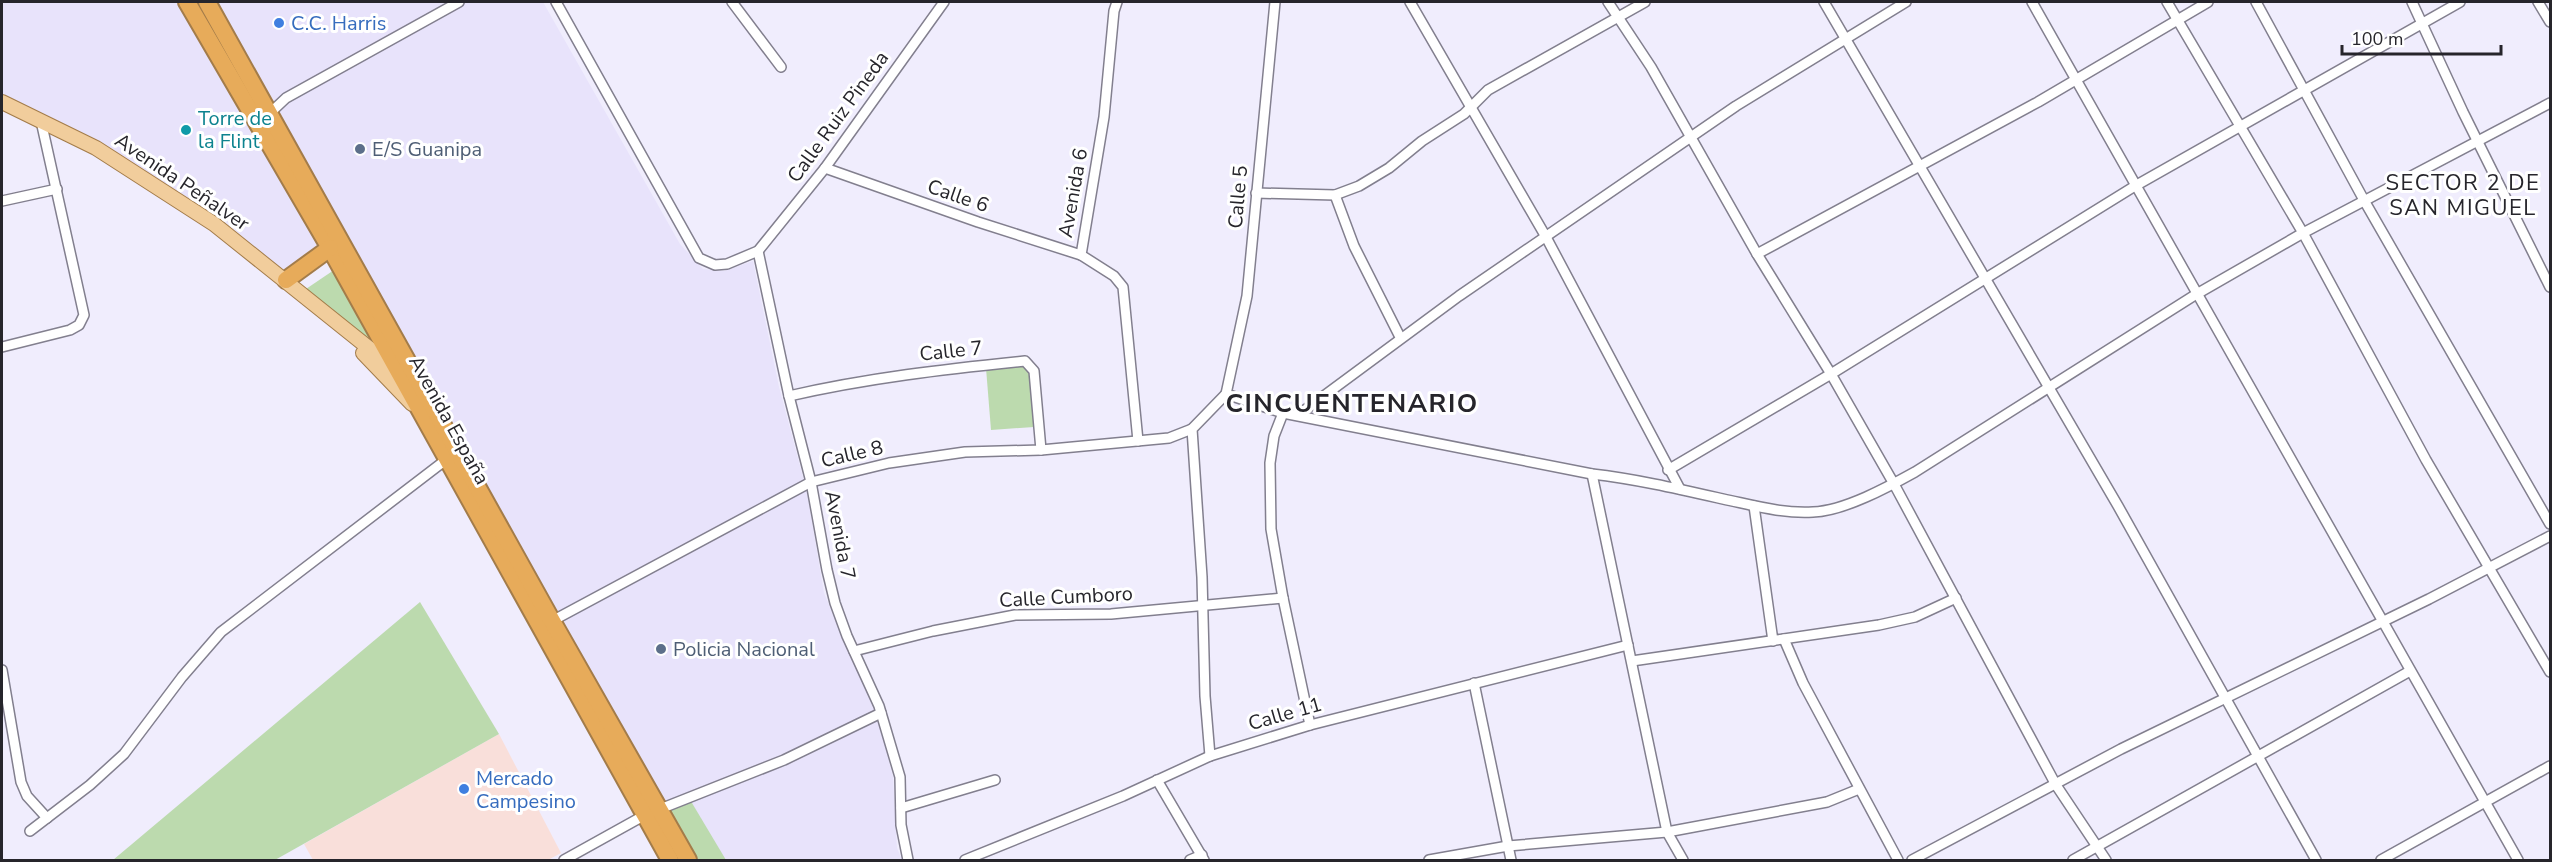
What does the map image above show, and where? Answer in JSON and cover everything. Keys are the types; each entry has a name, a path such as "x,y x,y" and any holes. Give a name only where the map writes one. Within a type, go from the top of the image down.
{"highway":[{"name":"Avenida España","path":"188,2 330,248 447,459 652,812 688,861"},
{"name":"Avenida España","path":"207,2 552,621 652,812 670,861"},
{"path":"286,280 330,248"}],"main road":[{"name":"Avenida Peñalver","path":"2,102 96,148 214,224 286,280 326,315"},
{"path":"326,315 399,372 421,385"},
{"path":"326,315 424,416"}],"street":[{"path":"269,114 286,98 459,2"},
{"path":"556,2 699,258 715,265 727,264 758,251"},
{"path":"732,2 781,67"},
{"name":"Calle Ruiz Pineda","path":"758,251 825,168 944,2"},
{"name":"Avenida 6","path":"1117,2 1114,11 1104,117 1081,255 1114,276 1123,287 1138,441"},
{"name":"Calle 5","path":"1226,394 1247,296 1275,2"},
{"path":"1410,2 1546,237 1680,489"},
{"path":"1608,2 1651,67 1757,254 1831,374 1894,484 2056,785 2106,861"},
{"path":"1256,193 1335,195 1359,186 1389,168 1472,106 1488,90 1645,2"},
{"path":"1824,2 2048,386 2316,861"},
{"path":"1298,416 1400,338 1736,106 1906,2"},
{"path":"2032,2 2195,295 2517,861"},
{"path":"2167,2 2302,233 2426,460 2550,672"},
{"path":"1757,254 2075,79 2208,2"},
{"path":"2256,2 2365,202 2550,524"},
{"path":"2412,2 2550,287"},
{"path":"1668,470 1831,374 2135,186 2460,2"},
{"path":"2538,2 2550,22"},
{"path":"1210,756 1204,696 1203,606 1192,429 1226,394 1283,413 1592,474 1631,478 1754,506 1815,512 1843,506 1894,484 2195,295 2302,233 2550,103"},
{"path":"2,347 70,330 79,326 84,315 41,121"},
{"name":"Calle 6","path":"825,168 978,222 1081,255"},
{"path":"2,201 57,189"},
{"path":"1335,195 1354,246 1400,338"},
{"name":"Avenida 7","path":"758,251 789,396 812,482 835,603 881,713 900,777 900,825 908,861"},
{"name":"Calle 7","path":"789,396 921,372 1025,361 1034,371 1041,450"},
{"path":"1283,413 1274,436 1269,480 1271,529 1310,725"},
{"name":"Calle 8","path":"552,621 812,482 889,463 965,452 1041,450 1169,438 1192,429"},
{"path":"30,831 90,785 123,754 182,677 221,632 447,459"},
{"path":"1592,474 1667,832 1683,861"},
{"path":"1754,506 1773,641"},
{"path":"1912,861 2121,749 2382,622 2550,536"},
{"name":"Calle Cumboro","path":"854,651 933,631 1015,615 1112,614 1283,598"},
{"path":"1632,661 1879,625 1915,616 1956,598"},
{"path":"1784,639 1803,683 1898,861"},
{"name":"Calle 11","path":"965,861 1210,756 1310,725 1628,645"},
{"path":"2,670 21,782 27,796 47,818"},
{"path":"2073,861 2410,670"},
{"path":"1474,683 1511,861"},
{"path":"564,861 652,812 784,760 881,713"},
{"path":"2381,861 2550,766"},
{"path":"901,808 995,780"},
{"path":"1157,780 1203,858 1190,861"},
{"path":"1429,861 1508,846 1667,832 1827,802 1859,789"}],"shaded area":[{"path":"2,2 543,2 680,244 703,269 724,271 753,261 779,387 807,492 824,593 879,722 893,777 897,848 902,860 680,860 333,244 286,276 224,220 102,144 2,97"},
{"name":"Mercado Campesino","path":"499,734 561,853 548,860 313,860 304,844"}],"green space":[{"path":"334,270 375,346 303,291"},
{"path":"1029,365 1034,427 991,430 986,368"},
{"path":"420,602 499,734 275,860 113,860"},
{"path":"689,798 726,860 689,860 659,809"}],"place":[{"name":"C.C. Harris","path":"279,23"},
{"name":"Torre de la Flint","path":"186,130"},
{"name":"E/S Guanipa","path":"360,149"},
{"name":"Policia Nacional","path":"661,649"},
{"name":"Mercado Campesino","path":"464,789"}],"district":[{"name":"SECTOR 2 DE SAN MIGUEL","path":"2463,196"},
{"name":"CINCUENTENARIO","path":"1352,403"}]}
